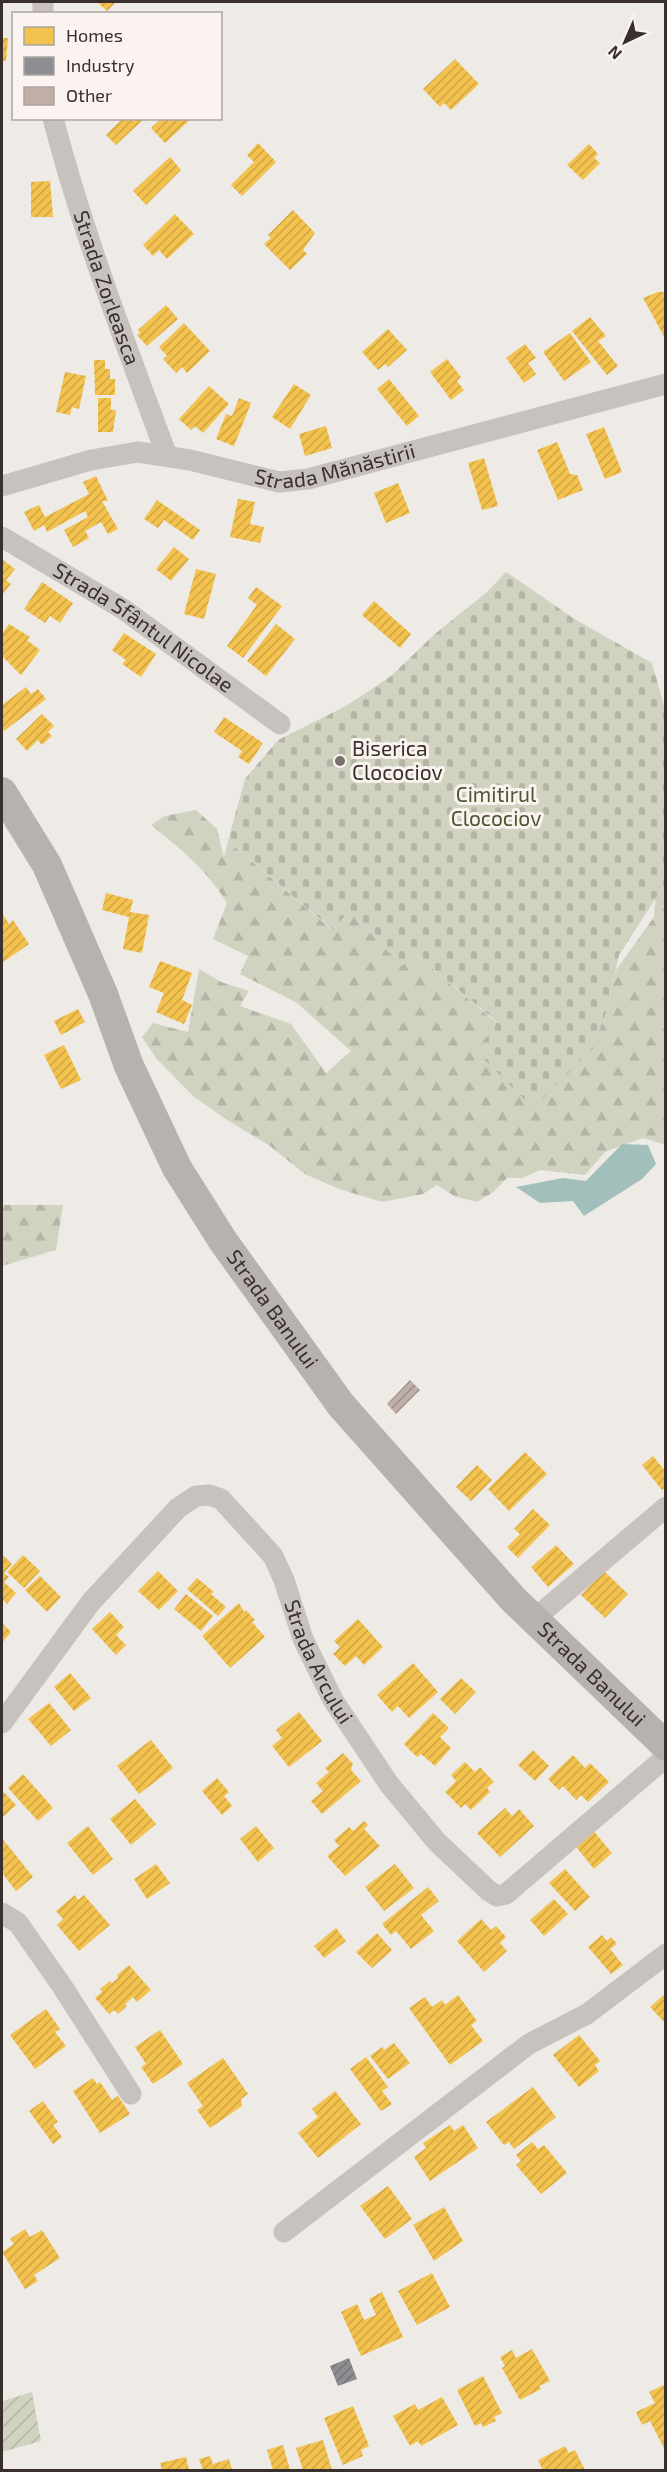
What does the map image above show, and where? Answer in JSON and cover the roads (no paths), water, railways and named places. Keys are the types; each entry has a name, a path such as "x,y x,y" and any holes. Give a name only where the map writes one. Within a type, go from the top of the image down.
{"street":[{"name":"Strada Zorleasca","path":"54,120 70,186 167,456"},
{"name":"Strada Mănăstirii","path":"2,486 91,460 138,452 167,456 279,482 308,479 666,384"},
{"name":"Strada Sfântul Nicolae","path":"2,537 123,609 280,724"},
{"name":"Strada Banului","path":"2,792 47,865 103,994 129,1066 177,1168 223,1241 341,1405 513,1599 666,1746"},
{"name":"Strada Arcului","path":"2,1723 91,1602 178,1508 196,1497 209,1495 221,1499 273,1556 284,1580 303,1639 333,1700 389,1784 436,1842 497,1896 506,1894 666,1757"},
{"path":"534,1619 666,1507"},
{"path":"2,1913 18,1923 62,1986 131,2094"},
{"path":"284,2232 529,2044 587,2014 666,1954"}],"water":[{"path":"622,1144 648,1145 656,1164 642,1179 584,1216 573,1201 540,1203 516,1187 563,1178 586,1181"}],"place":[{"name":"Biserica Clocociov","path":"340,761"}],"park label":[{"name":"Cimitirul Clocociov","path":"496,807"}]}
